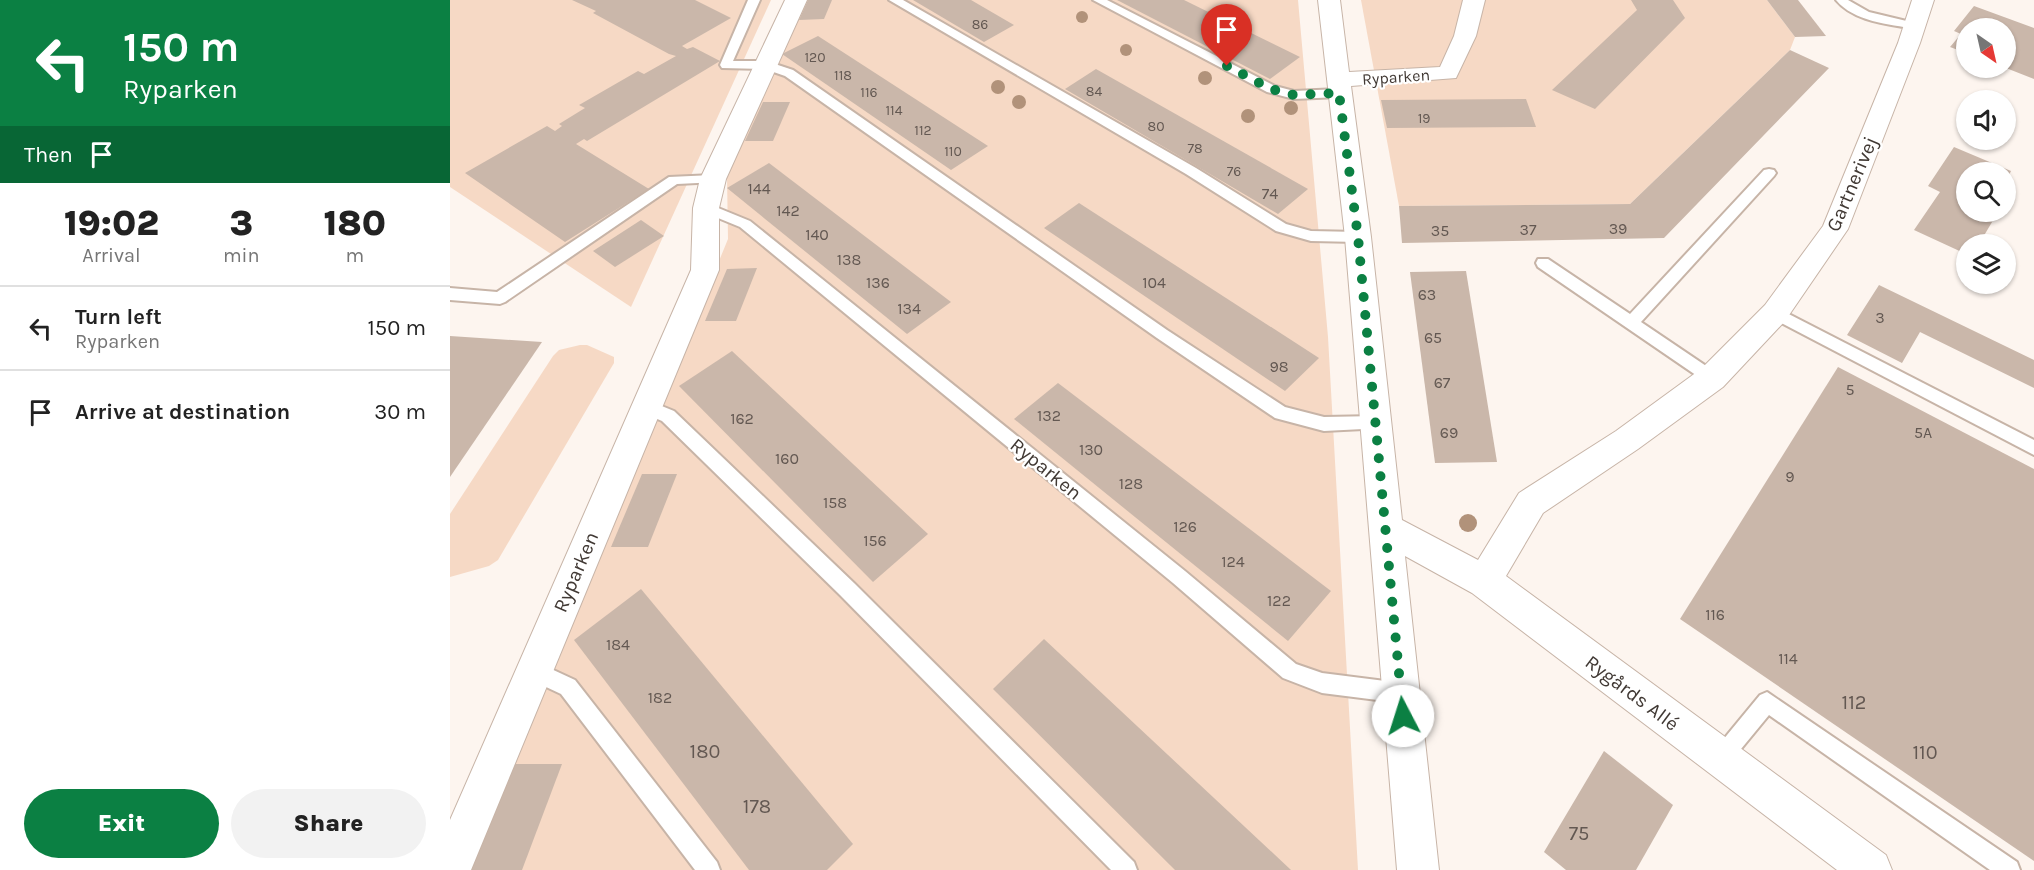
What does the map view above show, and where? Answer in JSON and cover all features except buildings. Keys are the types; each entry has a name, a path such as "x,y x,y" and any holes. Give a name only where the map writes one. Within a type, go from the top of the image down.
{"street":[{"name":"Ryparken","path":"450,869 705,270 710,194 796,0"},
{"name":"Ryparken","path":"1329,0 1358,237 1418,870"},
{"name":"Ryparken","path":"1339,87 1448,73 1465,36 1474,0"},
{"name":"Gartnerivej","path":"1484,581 1531,503 1627,440 1712,378 1775,313 1835,230 1919,13"},
{"name":"Rygårds Allé","path":"1385,528 1484,581 1871,870"}],"lane":[{"path":"754,0 726,65 766,65 789,73 1162,334 1281,412 1324,424 1377,423"},
{"path":"895,0 1191,171 1281,228 1311,236 1358,237"},
{"name":"Ryparken","path":"1099,0 1271,89 1294,95 1339,87"},
{"name":"Gartnerivej","path":"1842,0 1847,7 1878,18 1919,13"},
{"path":"1631,323 1769,173"},
{"path":"450,294 500,298 674,180 710,194"},
{"name":"Ryparken","path":"710,194 1290,670 1322,683 1401,693"},
{"path":"1543,263 1712,378"},
{"path":"1775,313 2034,448"},
{"path":"647,407 668,416 677,424 847,589 1125,870"},
{"path":"534,671 568,687 709,870"},
{"path":"1720,759 1767,702 2009,870"}],"shaded area":[{"path":"450,0 771,0 631,307 450,187"},
{"path":"806,0 1298,0 1328,337 1358,870 470,870 728,239 727,176"},
{"path":"1361,0 1767,0 1795,37 1790,50 1630,204 1399,206"},
{"path":"587,345 614,357 614,363 498,560 489,566 450,577 450,514 553,356 559,350"}],"route":[{"path":"1227,66 1271,89 1294,95 1339,93 1358,237 1403,716"}]}
